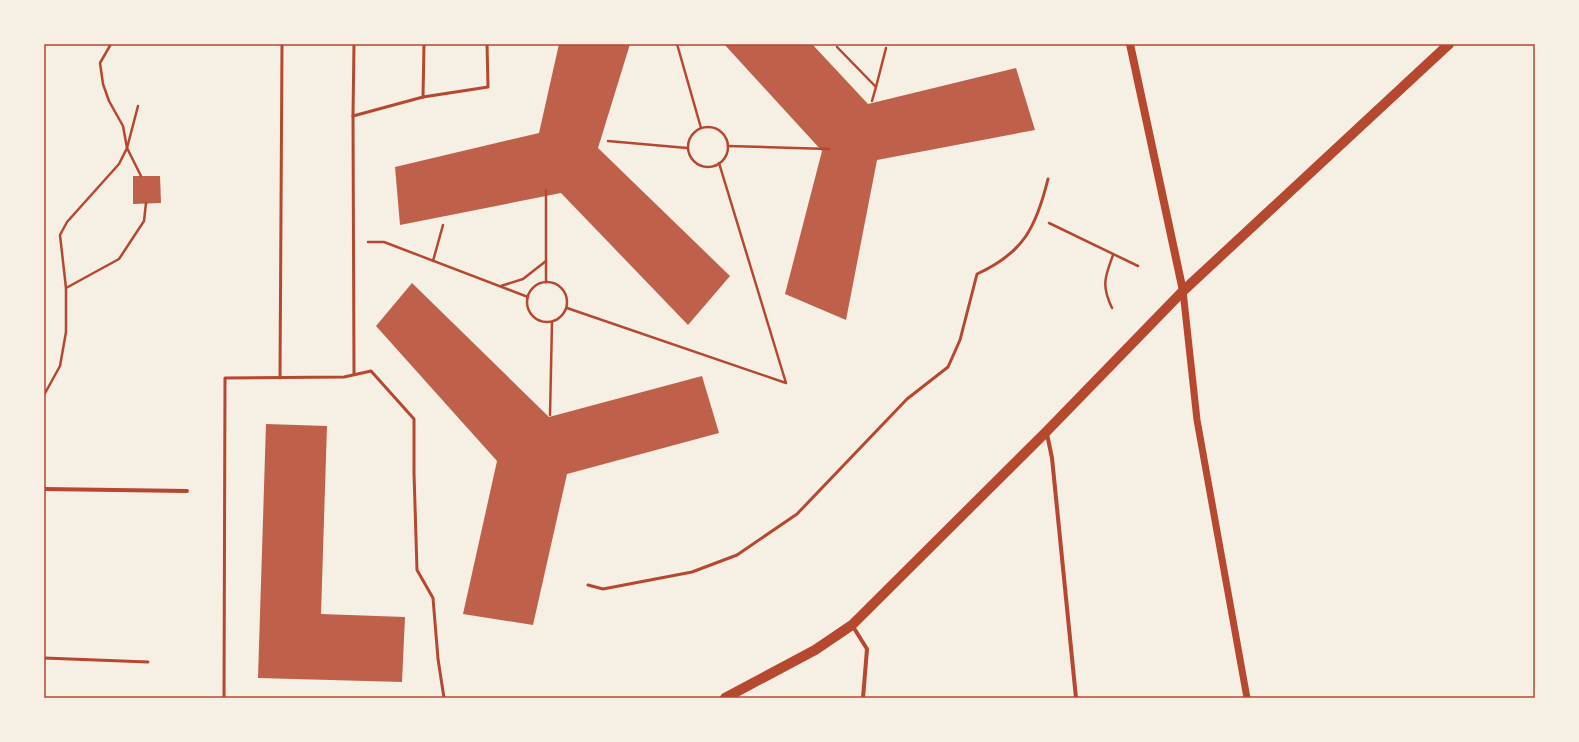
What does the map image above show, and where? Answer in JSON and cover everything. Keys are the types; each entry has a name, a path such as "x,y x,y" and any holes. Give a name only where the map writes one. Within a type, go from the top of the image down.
{"main road":[{"path":"1130,44 1183,291"},
{"path":"725,698 815,650 852,625 1046,432 1183,291 1449,44"}],"street":[{"path":"1183,291 1197,420 1247,698"},
{"path":"1046,432 1052,458 1076,698"},
{"path":"44,489 187,491"},
{"path":"852,625 867,649 863,698"}],"lane":[{"path":"280,378 282,44"},
{"path":"354,44 352,116 354,374"},
{"path":"423,97 424,44"},
{"path":"352,116 423,97 488,87 487,44"},
{"path":"588,585 604,589 692,572 737,555 797,514 908,399 948,367 960,340 977,274 994,266 1014,252 1028,235 1042,202 1048,180"},
{"path":"224,698 225,378 344,377 371,371 414,419 417,570 433,598 438,659 444,698"},
{"path":"44,658 148,662"}],"path":[{"path":"111,44 100,63 102,84 109,101 123,126 127,148 142,176"},
{"path":"677,44 701,128"},
{"path":"837,48 876,87"},
{"path":"872,101 886,48"},
{"path":"44,395 60,366 66,332 66,288 60,235 67,222 119,164 127,148 138,106"},
{"path":"707,126 719,130 724,134 728,146 727,152 719,163 706,167 693,161 688,148 691,136 701,128 707,126"},
{"path":"608,141 688,148"},
{"path":"728,146 829,149"},
{"path":"567,308 786,383 719,163"},
{"path":"546,190 546,282"},
{"path":"66,288 119,259 144,221 146,203"},
{"path":"1036,217 1138,266"},
{"path":"433,260 443,225"},
{"path":"354,242 384,242 528,297"},
{"path":"1112,308 1105,294 1104,279 1113,255"},
{"path":"500,286 523,279 546,261"},
{"path":"546,282 553,283 563,289 567,301 567,308 559,319 552,322 539,320 533,316 527,304 528,297 534,286 546,282"},
{"path":"550,415 552,322"}],"building":[{"path":"559,44 630,44 598,148 730,276 688,325 561,193 400,225 395,167 539,133"},
{"path":"724,44 812,44 868,104 1016,68 1035,130 877,160 846,320 785,294 822,151"},
{"path":"133,176 160,176 161,203 133,204"},
{"path":"412,283 549,417 702,376 719,433 567,474 533,625 463,614 497,461 376,326"},
{"path":"266,424 327,426 321,614 405,617 402,682 258,678"}]}
